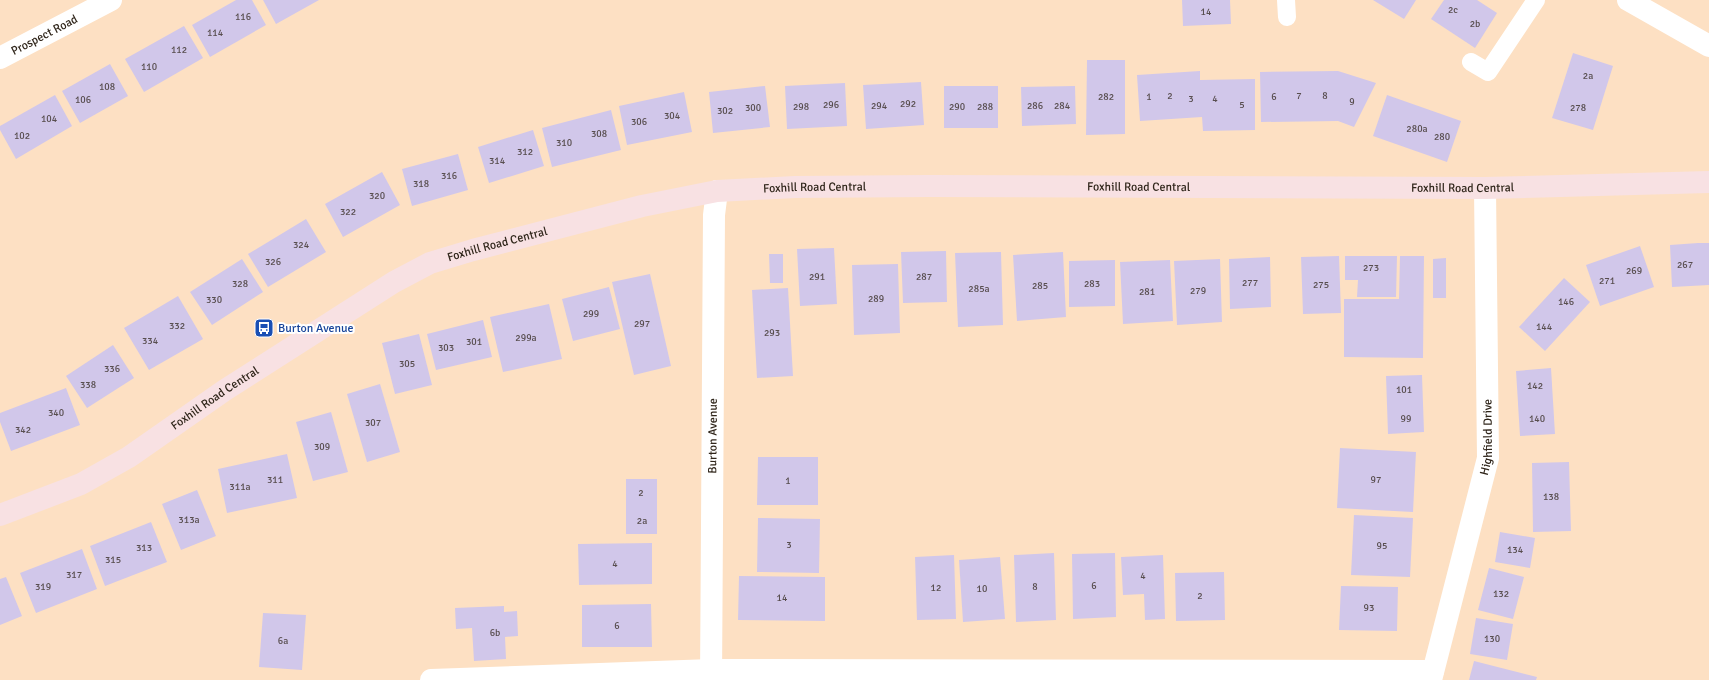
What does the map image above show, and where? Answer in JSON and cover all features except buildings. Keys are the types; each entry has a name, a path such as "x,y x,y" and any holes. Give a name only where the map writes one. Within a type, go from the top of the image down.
{"street":[{"name":"Prospect Road","path":"0,58 110,0"},
{"path":"1628,0 1709,46"},
{"name":"Foxhill Road Central","path":"0,515 81,484 129,457 225,390 394,282 430,263 473,250 642,206 717,192 795,188 929,186 1485,188 1709,182"},
{"name":"Highfield Drive","path":"1432,676 1488,458 1485,188"},
{"name":"Burton Avenue","path":"712,675 714,222 717,192"},
{"path":"431,680 712,675 1432,676"}],"lane":[{"path":"1471,62 1488,72 1536,0"}],"place":[{"name":"Burton Avenue","path":"264,328"}]}
